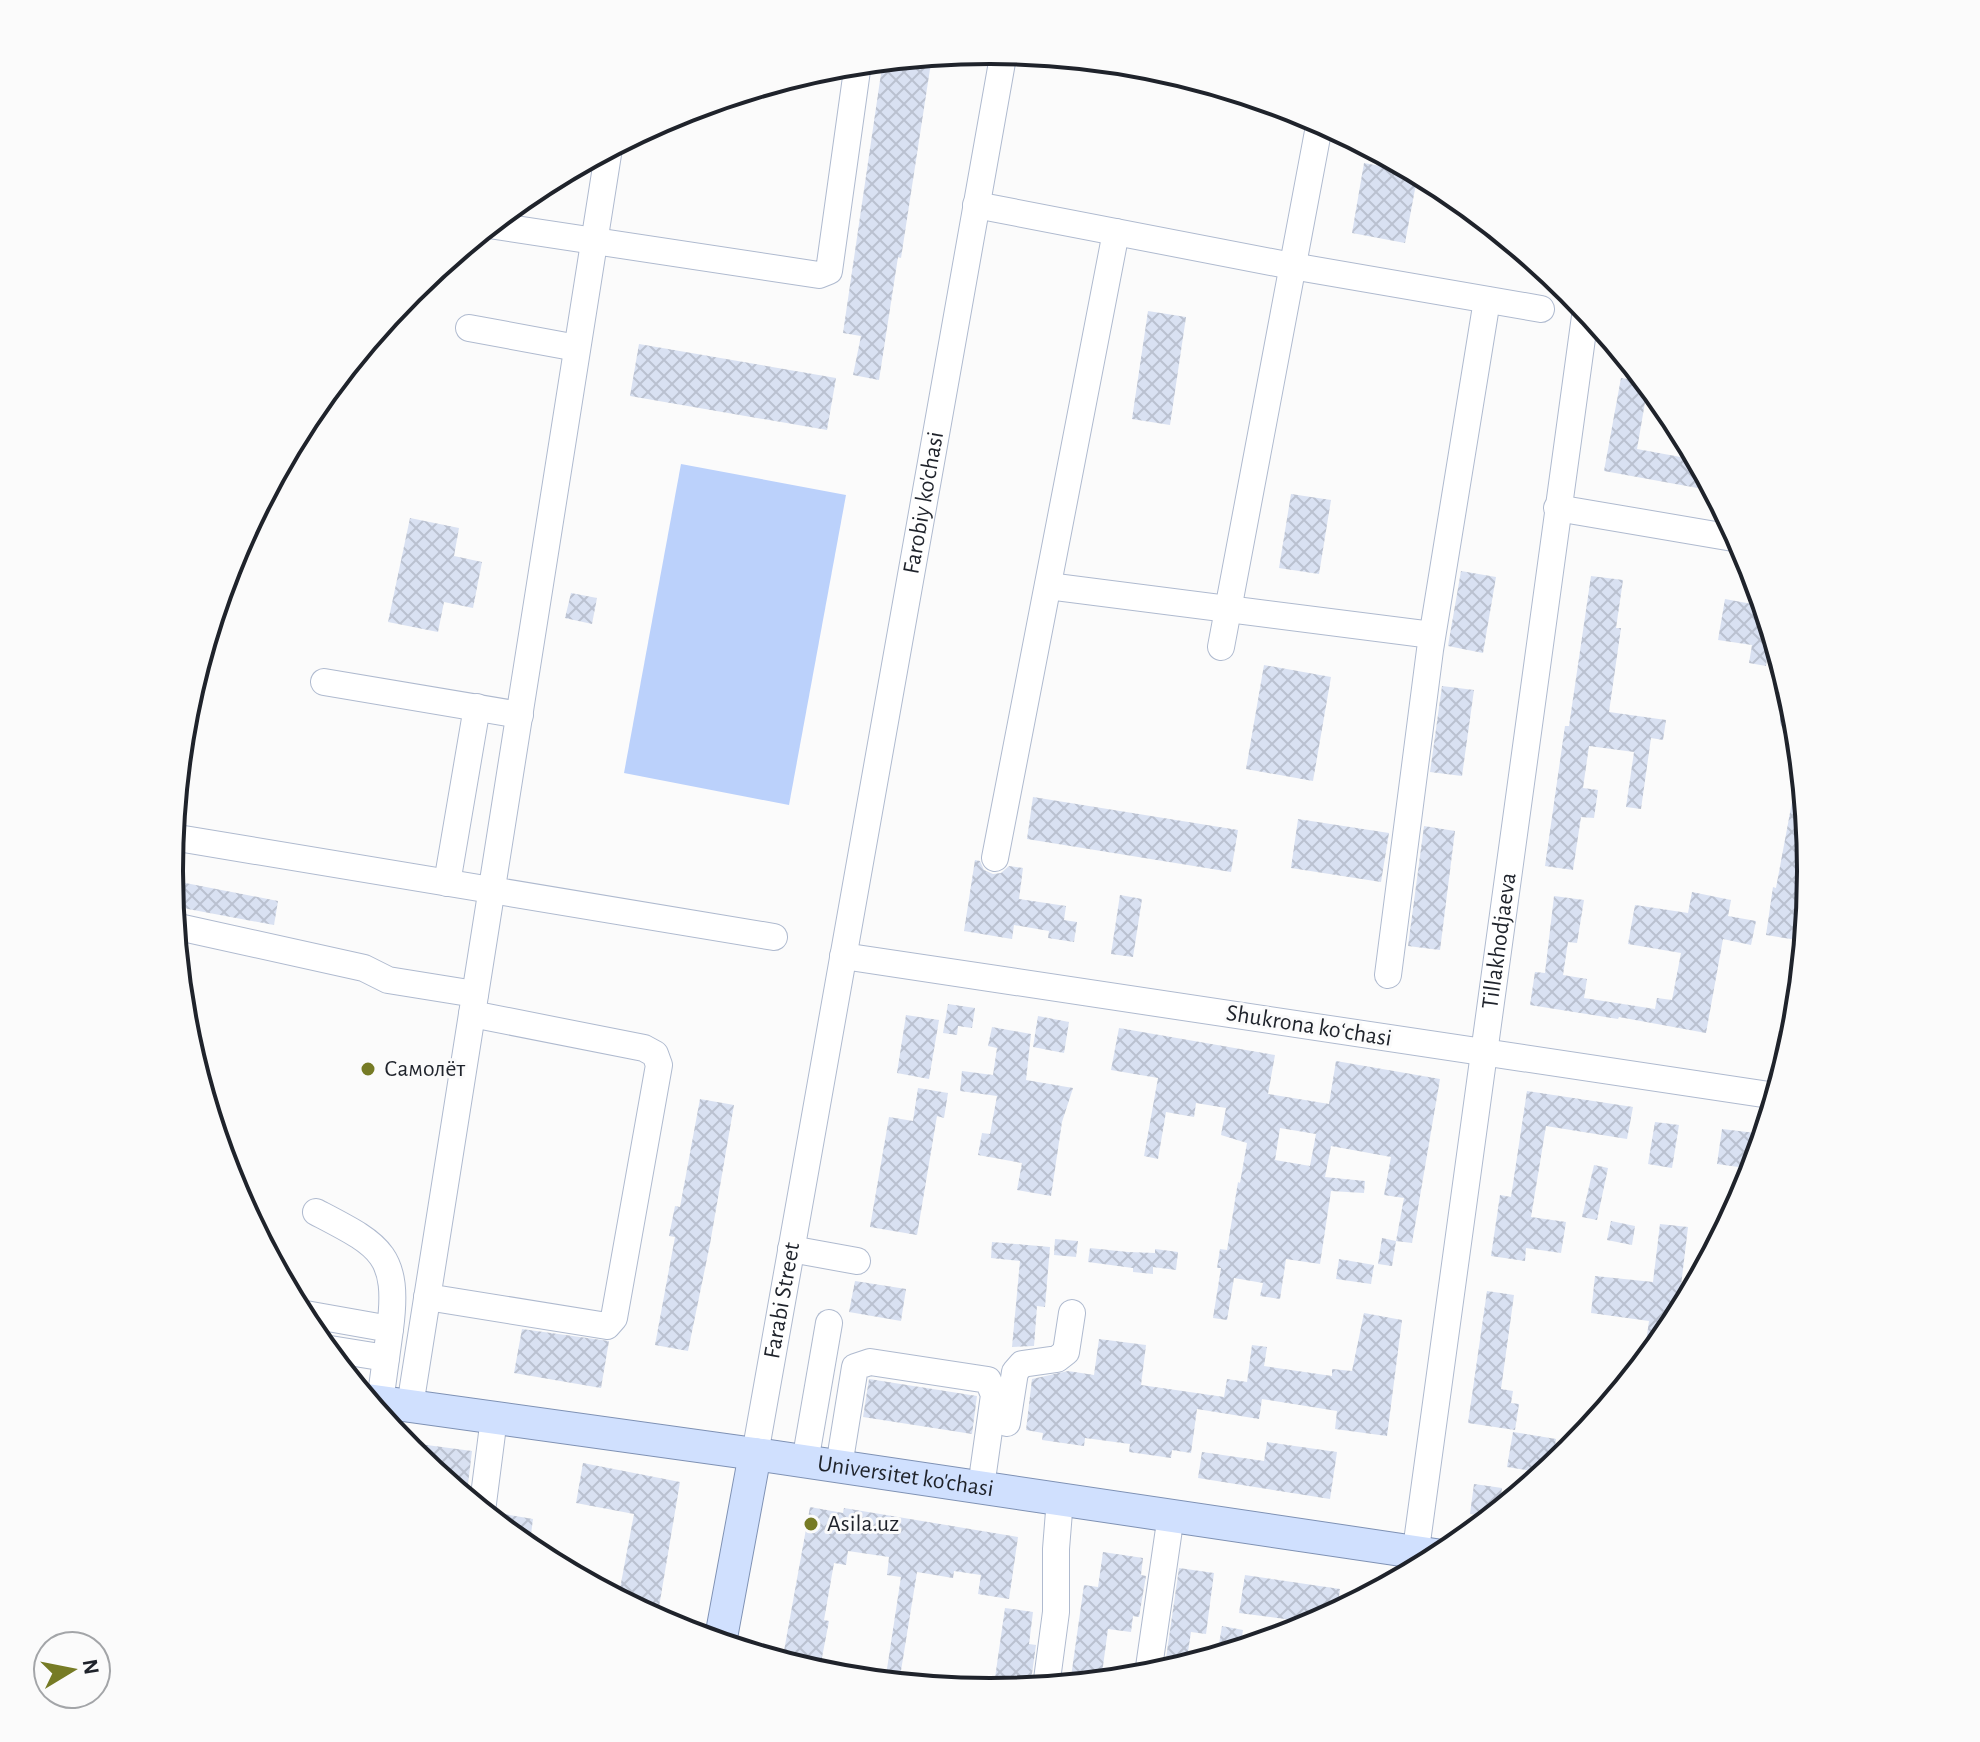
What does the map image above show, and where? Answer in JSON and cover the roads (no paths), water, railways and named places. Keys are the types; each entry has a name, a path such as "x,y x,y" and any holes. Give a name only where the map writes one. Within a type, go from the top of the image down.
{"main road":[{"name":"Universitet ko'chasi","path":"386,1403 1171,1515 1412,1558"},
{"name":"Farabi Street","path":"722,1632 755,1454"}],"street":[{"name":"Farobiy ko'chasi","path":"843,956 1002,64"},
{"path":"504,227 819,275 829,271 856,76"},
{"path":"1221,647 1318,134"},
{"path":"386,1403 427,1297 607,161"},
{"path":"976,205 1292,266 1541,309"},
{"path":"995,858 1116,232"},
{"path":"1388,975 1432,635 1487,300"},
{"name":"Tillakhodjaeva","path":"1425,1550 1484,1052 1584,325"},
{"path":"469,328 577,348"},
{"path":"1557,508 1724,536"},
{"path":"1048,586 1432,635"},
{"path":"324,682 520,715"},
{"path":"447,883 477,707"},
{"path":"184,839 774,937"},
{"path":"185,929 364,968 388,980 644,1048 655,1054 659,1065 614,1318 607,1326 427,1297"},
{"name":"Shukrona koʻchasi","path":"843,956 1765,1094"},
{"name":"Farabi Street","path":"755,1454 843,956"},
{"path":"316,1212 354,1232 382,1254 392,1276 394,1295 386,1358 386,1403"},
{"path":"791,1249 857,1261"},
{"path":"988,1489 1015,1372 1022,1364 1057,1359 1066,1352 1072,1313"},
{"path":"317,1316 390,1329"},
{"path":"805,1462 829,1323"},
{"path":"342,1351 386,1358"},
{"path":"839,1466 855,1367 870,1362 988,1380 994,1395 988,1489"},
{"path":"484,1499 494,1418"},
{"path":"1048,1676 1056,1612 1060,1499"},
{"path":"1150,1661 1171,1515"}],"place":[{"name":"Самолёт","path":"368,1069"},
{"name":"Asila.uz","path":"811,1524"}]}
